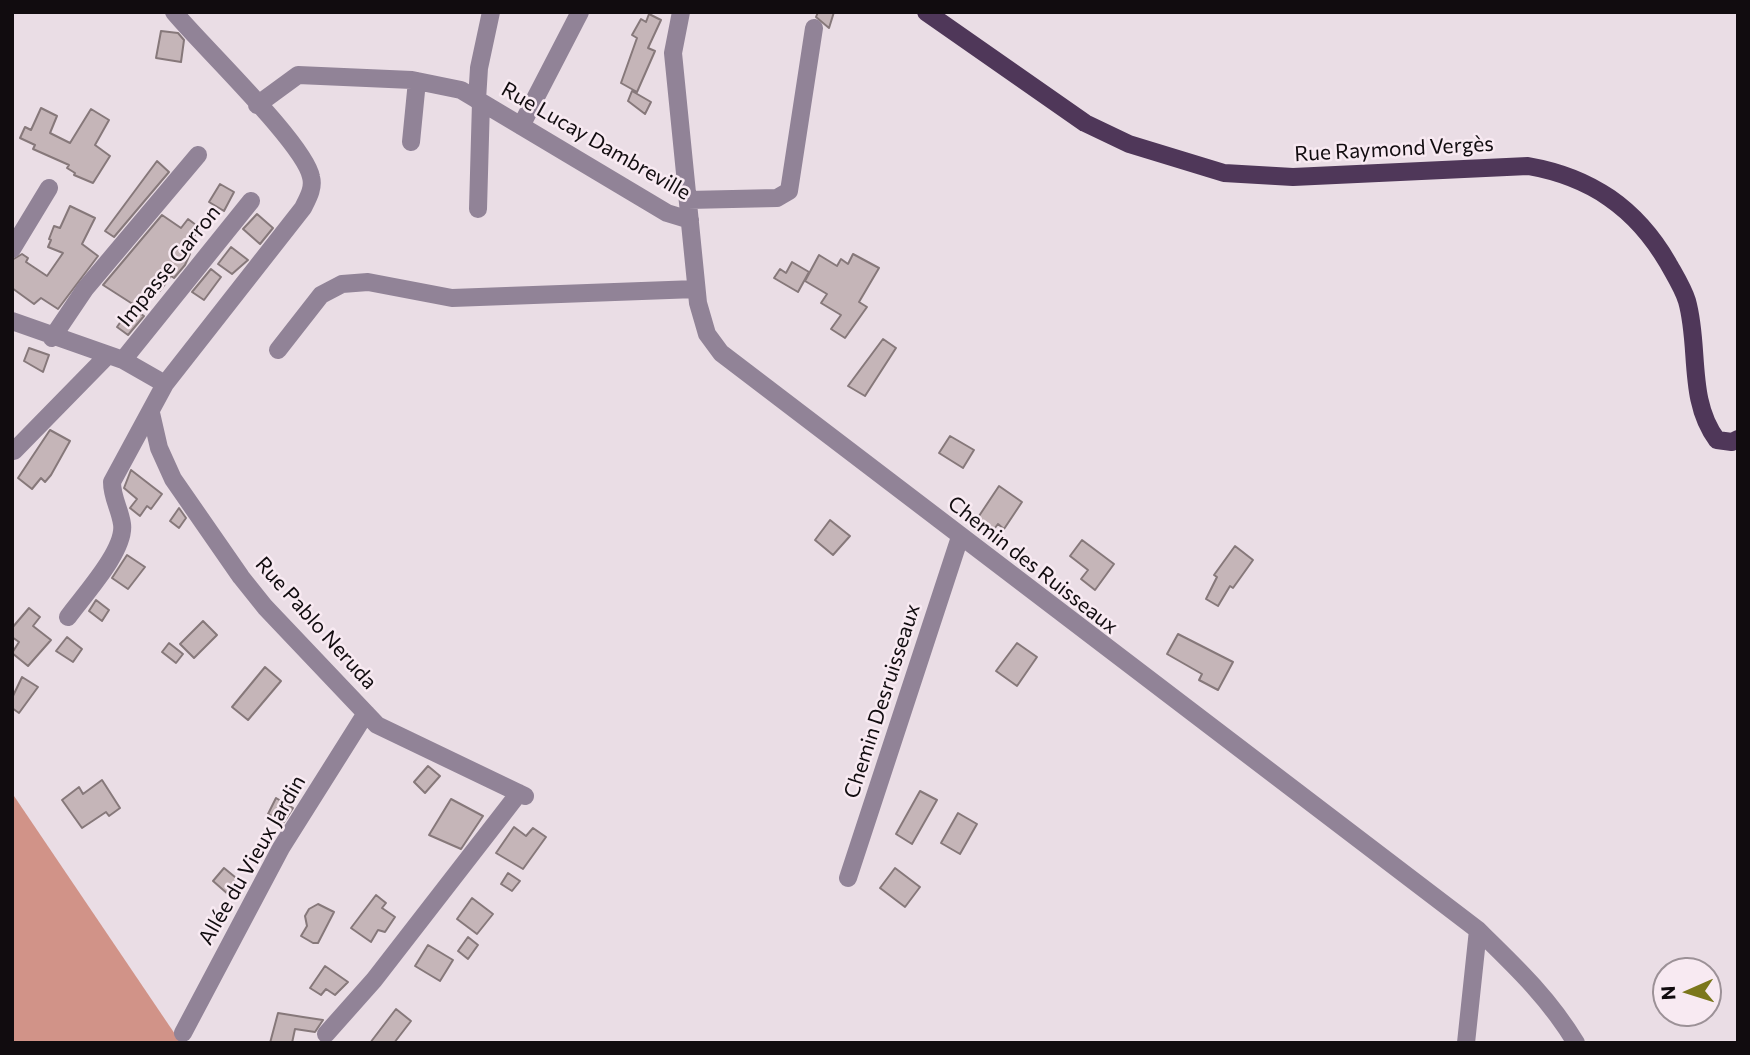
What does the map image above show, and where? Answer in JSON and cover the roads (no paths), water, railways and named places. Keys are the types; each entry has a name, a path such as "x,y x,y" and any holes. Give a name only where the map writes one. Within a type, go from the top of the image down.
{"main road":[{"name":"Rue Raymond Vergès","path":"926,12 1085,123 1129,144 1224,173 1293,177 1528,166 1550,170 1588,184 1628,209 1674,274 1687,300 1700,408 1707,426 1717,440 1735,441"}],"street":[{"path":"68,617 118,549 122,524 113,497 112,482 165,384 303,208 312,187 311,175 303,160 174,12"},
{"path":"479,101 479,68 491,12"},
{"path":"522,125 580,12"},
{"name":"Chemin des Ruisseaux","path":"681,12 673,53 696,289 707,334 721,352 1478,930 1531,981 1558,1014 1576,1043"},
{"path":"688,200 777,198 789,191 814,28"},
{"name":"Rue Lucay Dambreville","path":"257,105 298,75 417,81 461,90 667,213 690,220"},
{"path":"411,142 417,81"},
{"name":"Rue Lucay Dambreville","path":"478,209 479,101"},
{"path":"52,338 85,289 198,155"},
{"path":"12,249 49,188"},
{"name":"Impasse Garron","path":"14,451 115,358 251,201"},
{"path":"278,350 321,295 342,284 368,282 452,298 696,289"},
{"path":"12,321 52,338 115,358 165,384"},
{"name":"Rue Pablo Neruda","path":"151,413 153,430 173,479 242,577 265,607 377,726 522,794 373,980 326,1034"},
{"name":"Chemin Desruisseaux","path":"848,878 960,537"},
{"name":"Allée du Vieux Jardin","path":"183,1033 281,848 366,713"},
{"path":"1466,1043 1478,930"}]}
